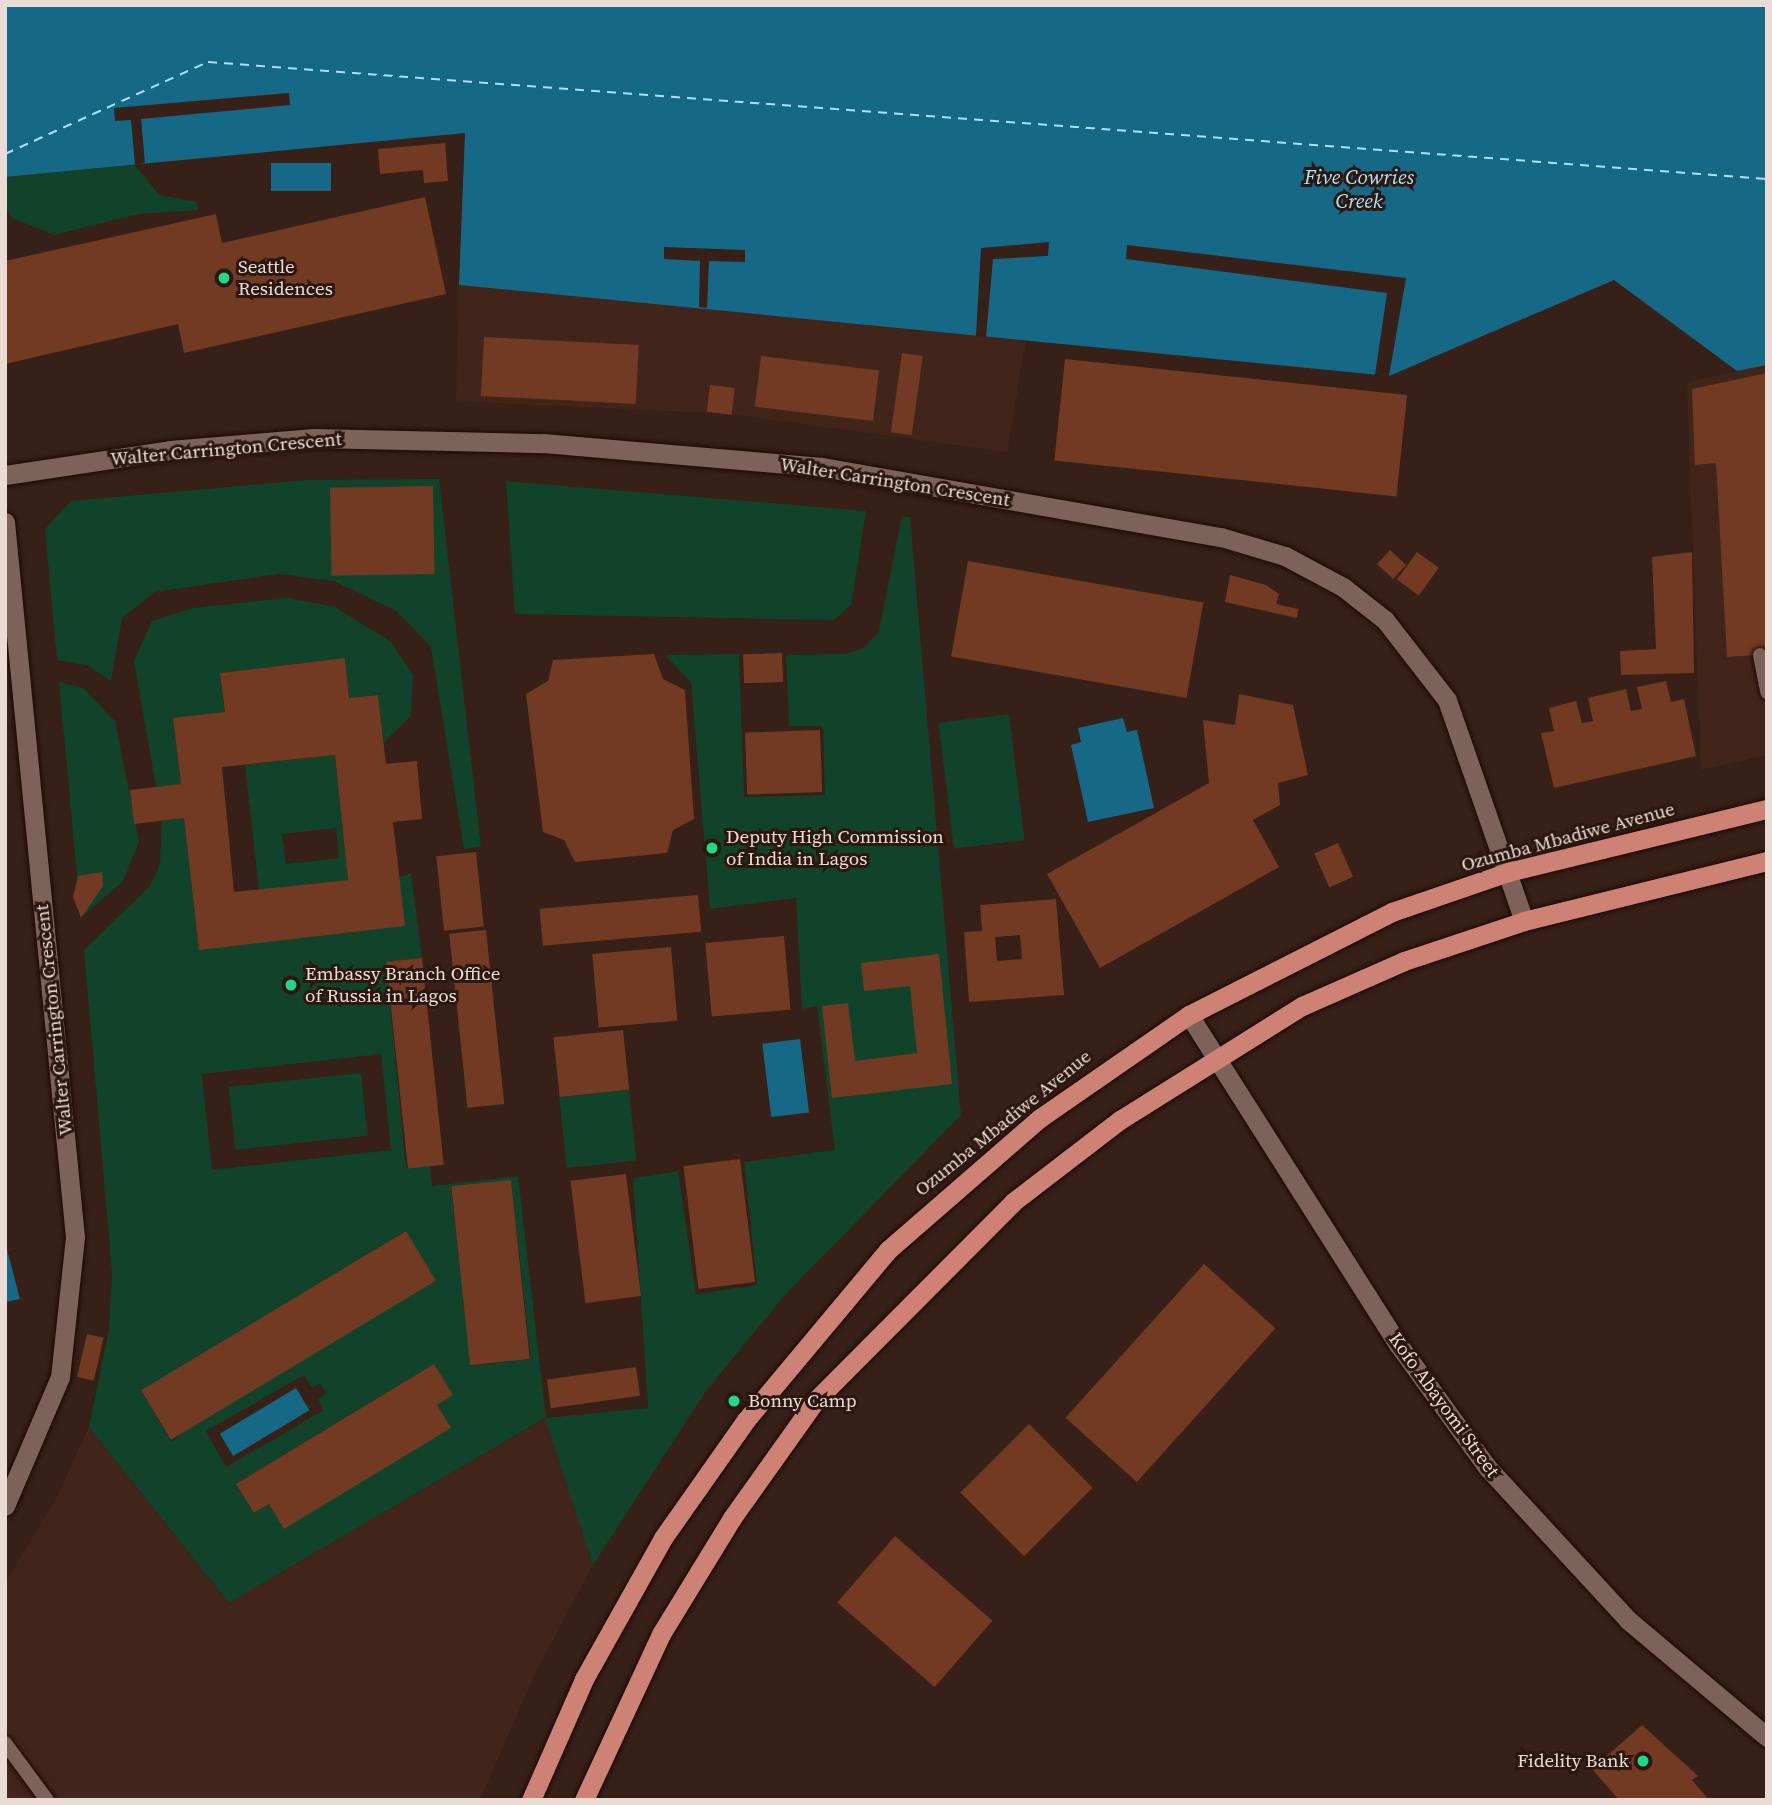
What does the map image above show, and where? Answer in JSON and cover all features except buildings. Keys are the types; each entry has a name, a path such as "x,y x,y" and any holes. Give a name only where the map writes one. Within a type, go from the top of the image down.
{"highway":[{"name":"Ozumba Mbadiwe Avenue","path":"531,1800 584,1679 663,1538 832,1312 952,1189 1112,1064 1189,1015 1392,912 1508,872 1767,809"},
{"path":"584,1800 661,1634 732,1518 815,1401 1013,1202 1214,1056 1302,1006 1404,961 1524,921 1767,862"}],"street":[{"name":"Walter Carrington Crescent","path":"5,475 170,450 314,438 542,443 822,467 1221,537 1284,556 1343,587 1420,660 1465,741 1524,921"},
{"name":"Walter Carrington Crescent","path":"5,522 75,1237 60,1377 5,1506"},
{"name":"Kofo Abayomi Street","path":"1189,1015 1398,1344 1487,1467 1628,1620 1767,1737"}],"lane":[{"path":"1760,655 1767,692"},
{"path":"5,1743 47,1800"}],"shaded area":[{"path":"459,285 1026,341 1007,452 732,414 456,401"},
{"path":"1767,365 1767,755 1701,770 1687,382"},
{"path":"546,1418 593,1565 536,1671 480,1800 5,1800 5,1583 56,1499 89,1427 229,1603"}],"green space":[{"path":"135,165 159,195 197,202 198,210 139,214 54,235 12,218 5,206 5,177"},
{"path":"439,479 481,847 464,849 431,647 396,611 334,581 279,574 155,592 122,618 111,681 87,665 57,660 45,529 71,501 307,480"},
{"path":"506,481 866,511 851,605 834,620 515,614"},
{"path":"902,516 910,517 961,1115 784,1296 706,1391 593,1565 545,1418 229,1603 89,1427 109,1330 112,1272 84,950 150,886 160,864 162,821 184,818 199,949 411,873 422,958 386,962 406,1168 430,1166 432,1186 518,1176 546,1418 648,1408 633,1178 678,1171 696,1294 757,1285 744,1162 835,1150 817,1006 802,1009 796,898 710,909 691,682 665,655 739,654 744,797 825,795 823,726 789,726 786,655 845,654 864,648 879,631","holes":["381,1054 391,1150 212,1170 202,1074","511,1181 531,1359 471,1366 451,1188","405,1231 406,1232 172,1442 142,1392","434,1364 437,1405 284,1529 269,1504 254,1513 236,1484","304,1375 312,1388 320,1383 326,1393 318,1399 324,1410 226,1467 206,1431"]},
{"path":"288,598 335,607 391,642 413,675 411,716 384,742 378,695 349,698 345,658 220,673 225,712 173,719 181,784 156,787 134,661 152,621 193,608"},
{"path":"59,682 83,688 115,721 139,842 123,881 81,918"},
{"path":"1009,714 1024,840 954,849 939,723"},
{"path":"335,755 348,880 259,890 245,765","holes":["336,828 339,858 286,864 282,834"]},
{"path":"361,1073 368,1136 235,1150 229,1087"},
{"path":"629,1090 636,1161 567,1168 559,1097"}],"water":[{"name":"Five Cowries Creek","path":"5,5 1767,5 1767,365 1737,371 1614,280 1389,376 459,285 465,133 5,177"},
{"path":"271,163 331,163 331,191 271,191"},
{"path":"1123,718 1127,732 1137,730 1154,808 1088,822 1071,745 1081,742 1078,728"},
{"path":"800,1039 809,1112 771,1117 762,1044"},
{"path":"5,1242 20,1299 5,1302"},
{"path":"296,1388 309,1410 233,1456 220,1434"}],"pier":[{"path":"289,93 290,105 141,119 145,163 135,165 131,120 115,121 114,108"},
{"path":"1049,242 1048,256 993,259 986,337 976,336 981,248"},
{"path":"1127,245 1406,278 1389,376 1375,375 1387,293 1126,259"},
{"path":"664,247 745,250 745,262 709,261 707,308 699,307 700,261 664,259"}],"ferry route":[{"path":"5,154 208,62 1767,179"}],"place":[{"name":"Seattle Residences","path":"224,278"},
{"name":"Deputy High Commission of India in Lagos","path":"712,848"},
{"name":"Embassy Branch Office of Russia in Lagos","path":"291,985"},
{"name":"Bonny Camp","path":"734,1401"},
{"name":"Fidelity Bank","path":"1643,1761"}]}
